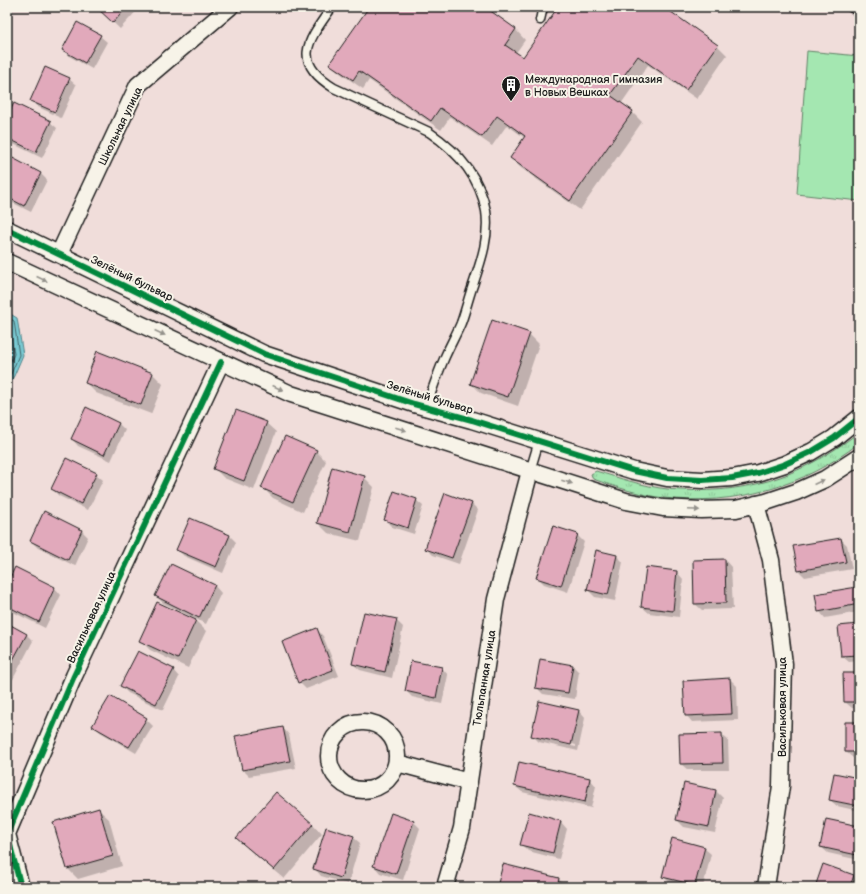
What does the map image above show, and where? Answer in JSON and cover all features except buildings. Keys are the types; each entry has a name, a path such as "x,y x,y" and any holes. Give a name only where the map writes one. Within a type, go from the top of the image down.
{"street":[{"name":"Школьная улица","path":"59,254 138,85 230,7"},
{"name":"Зелёный бульвар","path":"7,228 264,354 426,407 634,471 667,478 702,480 732,478 758,473 785,464 811,452 834,438 859,418"},
{"path":"7,262 291,394 626,501 663,508 701,510 736,509 796,492 825,479 859,457"},
{"name":"Васильковая улица","path":"21,887 7,834 74,676 221,362"},
{"name":"Тюльпанная улица","path":"445,887 462,828 496,599 530,471"},
{"name":"Васильковая улица","path":"756,504 771,560 784,664 781,786 766,887"},
{"path":"366,722 378,725 387,732 394,741 397,752 397,763 393,773 386,782 376,788 366,790 355,789 345,784 337,777 331,768 329,757 331,746 336,735 355,723 366,722"},
{"path":"397,763 469,782"}],"lane":[{"path":"332,7 314,32 308,44 307,54 310,66 324,82 334,88 429,132 442,140 467,166 480,191 486,212 484,252 460,324 426,407"},
{"path":"540,20 543,7"},
{"path":"851,7 859,12"},
{"path":"530,471 539,441"}],"green space":[{"path":"807,51 859,56 859,201 797,194"},
{"path":"859,432 859,443 838,458 815,471 792,482 742,496 690,500 655,497 593,479 591,474 596,471 658,488 720,490 769,481 792,473 837,448"}],"water":[{"path":"7,312 17,318 23,355 14,376 7,386"}],"cycle path":[{"path":"7,229 264,354 414,404 472,420 634,471 667,478 702,480 732,478 758,473 785,464 811,452 834,438 859,418"},
{"path":"21,887 7,834 74,676 221,362"}],"place":[{"name":"Международная Гимназия в Новых Вешках","path":"511,102"}]}
